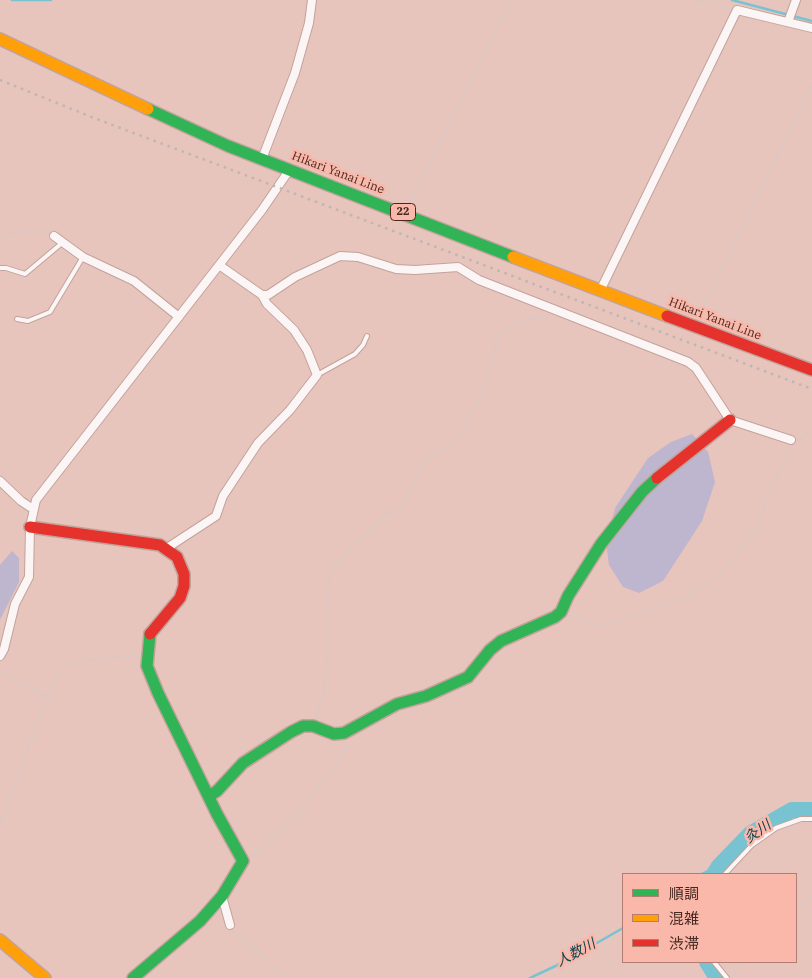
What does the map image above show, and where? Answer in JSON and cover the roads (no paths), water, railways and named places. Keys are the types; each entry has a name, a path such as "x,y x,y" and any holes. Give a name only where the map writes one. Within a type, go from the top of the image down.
{"street":[{"path":"262,159 295,73 309,24 312,0"},
{"path":"790,17 796,0"},
{"path":"600,291 737,10 790,17 812,28"},
{"name":"Hikari Yanai Line","path":"0,39 197,132 262,159 405,213 600,291 812,370"},
{"path":"0,656 6,643 14,604 29,577 30,527 36,500 262,210 290,169"},
{"path":"54,236 62,244 83,257 134,281 179,317"},
{"path":"262,295 268,295 296,277 340,256 358,257 396,269 414,270 458,267 479,280 688,362 696,368 730,420 791,440"},
{"path":"167,548 216,516 223,496 258,443 290,410 317,376 307,350 294,330 267,304 262,295 219,266"},
{"path":"209,796 218,791 243,763 291,732 303,726 313,726 334,734 344,733 397,704 452,686 468,677 490,650 501,641 540,626 561,612 568,596 601,544 642,492 653,481 730,420"},
{"path":"0,481 21,501 33,509"},
{"path":"30,527 153,544 167,548 182,565 184,586 180,598 150,633 148,638 147,666 158,693 243,861 222,896 200,921 133,978"},
{"path":"222,896 230,925"},
{"path":"0,940 45,978"}],"lane":[{"path":"0,268 25,274 62,244"},
{"path":"17,319 28,321 50,312 83,257"},
{"path":"317,376 355,354 367,336"},
{"path":"726,873 752,845 776,828 791,822 812,819"},
{"path":"715,963 727,978"}],"waterway":[{"path":"12,0 51,0"},
{"path":"732,0 812,21"},
{"name":"灸川","path":"715,873 750,834 792,810 812,810"},
{"name":"人数川","path":"704,873 719,866"},
{"name":"人数川","path":"530,978 562,963 622,929"},
{"name":"灸川","path":"708,963 717,978"}],"railway":[{"path":"0,80 94,118 812,389"}]}
